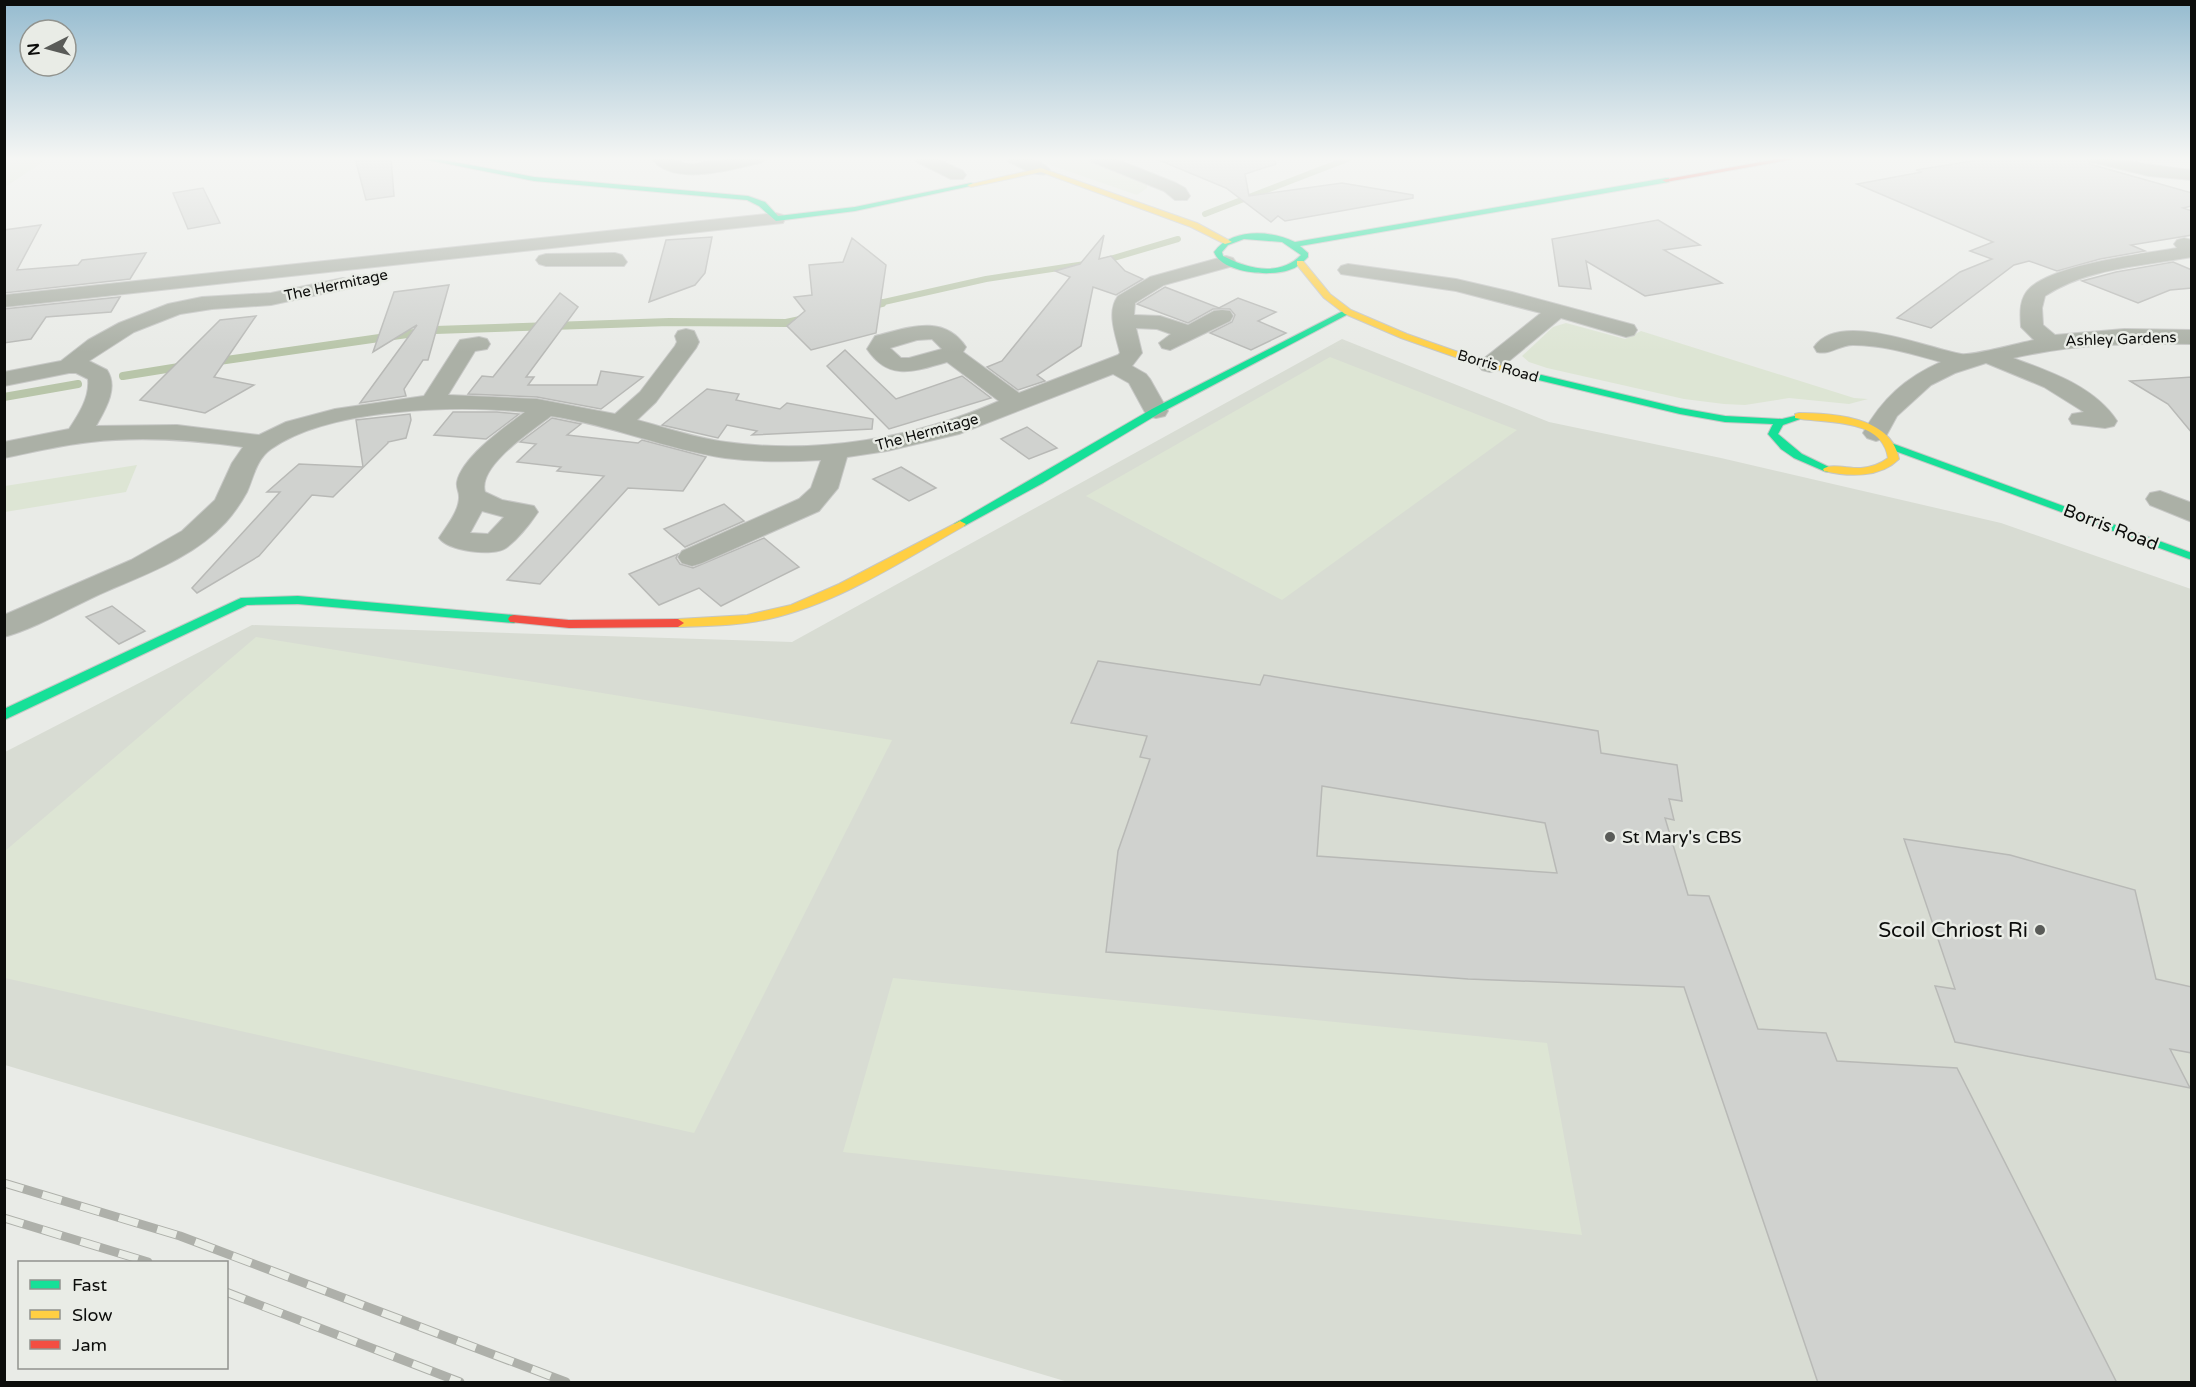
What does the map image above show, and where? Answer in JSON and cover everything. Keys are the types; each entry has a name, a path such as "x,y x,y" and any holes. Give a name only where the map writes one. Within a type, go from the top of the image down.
{"street":[{"path":"4,301 230,279 417,256 740,223"},
{"path":"1188,223 1194,225 1227,252 1239,268 1260,271 1282,270 1300,263 1305,255 1295,244"},
{"path":"1114,366 1126,360 1131,352 1123,321 1125,300 1157,281 1258,237 1274,238 1295,244 1419,223"},
{"name":"Ashley Gardens","path":"2050,342 2032,327 2032,301 2039,291 2054,282 2076,275 2190,252 2191,248 2184,244"},
{"name":"The Hermitage","path":"4,379 69,366 115,334 158,314 190,305 270,299 398,273 462,264 520,260 615,259 617,262"},
{"name":"Borris Road","path":"1300,263 1327,296 1348,312 1404,336 1490,365 1572,387 1725,419 1780,421 1805,415 1840,419"},
{"path":"1348,270 1456,285 1626,330"},
{"name":"Borris Road","path":"1260,271 1327,296"},
{"path":"1490,365 1557,311"},
{"path":"4,715 245,601 298,600 569,624 676,624 733,621 768,615 811,602 888,564 1039,481 1156,411 1348,312"},
{"path":"1166,346 1222,316"},
{"path":"1123,321 1160,323 1189,333"},
{"path":"620,423 648,397 667,373 685,348 688,342 686,336"},
{"name":"Ashley Gardens","path":"1885,430 1923,380 1962,362 2050,342 2124,336 2192,337"},
{"path":"1824,347 1836,340 1886,342 1931,351 1962,362"},
{"path":"432,402 468,345 479,344"},
{"path":"951,354 1017,403"},
{"path":"1987,356 2066,389 2088,403 2106,421 2081,419"},
{"path":"69,366 80,366 99,375 101,383 99,397 78,436"},
{"path":"1114,366 1138,379 1156,411"},
{"name":"The Hermitage","path":"4,627 153,561 191,538 217,516 232,494 252,452 262,443 297,427 319,421 371,410 432,402 494,401 546,408 620,423 679,440 728,450 773,453 835,451 938,432 978,420 1114,366"},
{"path":"473,496 470,483 477,468 517,430 546,408"},
{"name":"Borris Road","path":"1680,411 1742,434"},
{"path":"1840,419 1885,430 1894,459 1881,469"},
{"path":"1780,421 1774,427 1773,434 1784,450"},
{"name":"Borris Road","path":"1885,430 2029,497 2192,557"},
{"path":"4,450 78,436 125,432 178,433 262,443"},
{"path":"1761,441 1811,464 1827,468 1847,472 1881,469 1900,473"},
{"path":"692,557 809,505 822,495 832,469 835,451"},
{"name":"Borris Road","path":"1959,485 2029,497"},
{"path":"2160,499 2192,514"}],"shaded area":[{"path":"1342,339 1549,422 1721,458 2001,523 2191,589 2191,1382 1068,1382 5,1065 5,752 252,625 792,642"}],"green space":[{"path":"1566,323 1625,339 1641,331 1854,398 1868,399 1849,404 1789,398 1745,405 1724,404 1684,399 1547,368 1529,362 1522,356 1553,327"},
{"path":"1330,357 1517,430 1282,600 1086,496"},
{"path":"137,465 126,492 5,512 5,486"},
{"path":"256,637 892,740 694,1133 5,978 5,851"},
{"path":"893,978 1547,1043 1582,1235 843,1152"}],"building":[{"path":"185,223 220,223 188,229"},
{"path":"1643,223 1663,223 1700,245 1664,250 1722,283 1645,296 1586,261 1591,289 1559,286 1552,239"},
{"path":"1948,223 2192,223 2192,235 2131,245 2145,251 2100,259 2057,271 2029,261 2014,265 1931,328 1897,318 1960,272 1992,259 1970,251 1993,242"},
{"path":"41,225 17,270 78,265 82,260 146,253 130,279 4,293 4,230"},
{"path":"1104,235 1099,259 1111,256 1125,271 1143,279 1116,295 1093,287 1081,346 1037,375 1045,381 1018,390 987,367 1002,361 1070,277 1055,271 1080,264"},
{"path":"712,237 705,273 695,285 649,302 666,240"},
{"path":"852,238 886,265 876,333 811,350 787,326 805,311 794,297 812,295 809,265 843,262"},
{"path":"2173,262 2192,270 2192,288 2170,290 2138,303 2082,281 2116,272"},
{"path":"449,285 428,360 423,360 404,389 406,396 360,403 417,325 373,352 394,292"},
{"path":"1165,287 1219,308 1238,298 1276,312 1258,321 1286,333 1251,350 1210,333 1232,322 1235,315 1230,309 1213,309 1188,323 1137,304"},
{"path":"560,293 578,307 526,377 534,377 528,385 597,385 601,371 643,377 601,409 537,397 468,394 482,376 493,377"},
{"path":"120,297 111,312 46,317 31,339 4,343 4,309"},
{"path":"256,316 214,377 254,385 205,413 140,400 220,320"},
{"path":"845,350 896,399 962,376 991,398 889,429 827,366"},
{"path":"2192,377 2192,433 2168,404 2130,381"},
{"path":"707,389 739,394 736,400 780,409 787,403 873,419 872,429 752,435 757,431 727,425 718,438 662,425"},
{"path":"453,412 519,414 486,439 434,435"},
{"path":"410,414 411,420 406,438 388,442 388,443 333,497 312,495 259,556 197,593 192,588 280,492 267,492 299,464 363,467 356,420"},
{"path":"552,418 581,424 567,435 638,443 642,440 706,457 683,491 628,488 540,584 507,580 604,476 557,471 561,467 517,462 536,444 520,442"},
{"path":"1027,427 1057,448 1029,459 1001,439"},
{"path":"901,467 936,488 909,501 873,479"},
{"path":"724,504 744,521 685,547 664,529"},
{"path":"764,538 799,567 721,606 699,588 659,605 629,574 678,554 676,558 680,564 693,568"},
{"path":"112,606 145,631 119,644 86,617"},
{"path":"1098,661 1260,685 1264,675 1598,731 1601,753 1677,765 1682,801 1669,799 1674,820 1665,818 1688,895 1709,896 1758,1029 1826,1033 1837,1061 1957,1068 2117,1383 1818,1383 1684,987 1468,979 1106,952 1118,851 1150,759 1140,757 1147,736 1071,723","holes":["1322,786 1545,823 1557,873 1317,856"]},
{"name":"Scoil Chriost Ri","path":"1904,839 2010,855 2135,890 2156,979 2192,987 2192,1053 2170,1049 2190,1088 1955,1042 1935,986 1955,989"}],"waterway":[{"path":"1100,262 1178,239"},
{"path":"875,304 986,279 1085,264"},
{"path":"868,306 882,303"},
{"path":"212,362 435,330 669,322 786,323 805,319"},
{"path":"123,376 185,366"},
{"path":"4,397 78,384"}],"railway":[{"path":"4,1183 180,1236 566,1382"},
{"path":"4,1218 145,1261"},
{"path":"228,1293 460,1382"}],"traffic: fast":[{"path":"1295,244 1418,223"},
{"path":"1243,237 1269,237 1285,240 1299,248 1305,255 1297,263 1276,271 1252,270 1220,257 1218,252 1225,243 1243,237"},
{"path":"960,524 1039,481 1156,411 1348,312"},
{"path":"1529,375 1680,411 1725,419 1780,421"},
{"path":"1799,416 1779,423 1773,434 1798,456 1828,469"},
{"path":"1891,446 2192,557"},
{"path":"4,715 245,601 298,600 514,619"}],"traffic: slow":[{"path":"1188,223 1228,242"},
{"path":"1300,263 1327,296 1348,312 1404,336 1478,362 1529,375"},
{"path":"1799,416 1835,418 1861,425 1883,437 1892,450 1894,459 1879,468 1863,472 1828,469"},
{"path":"678,623 747,619 795,607 867,575 960,524"}],"traffic: jam":[{"path":"514,619 569,624 678,623"}],"place":[{"name":"St Mary's CBS","path":"1610,837"},
{"name":"Scoil Chriost Ri","path":"2040,930"}]}
